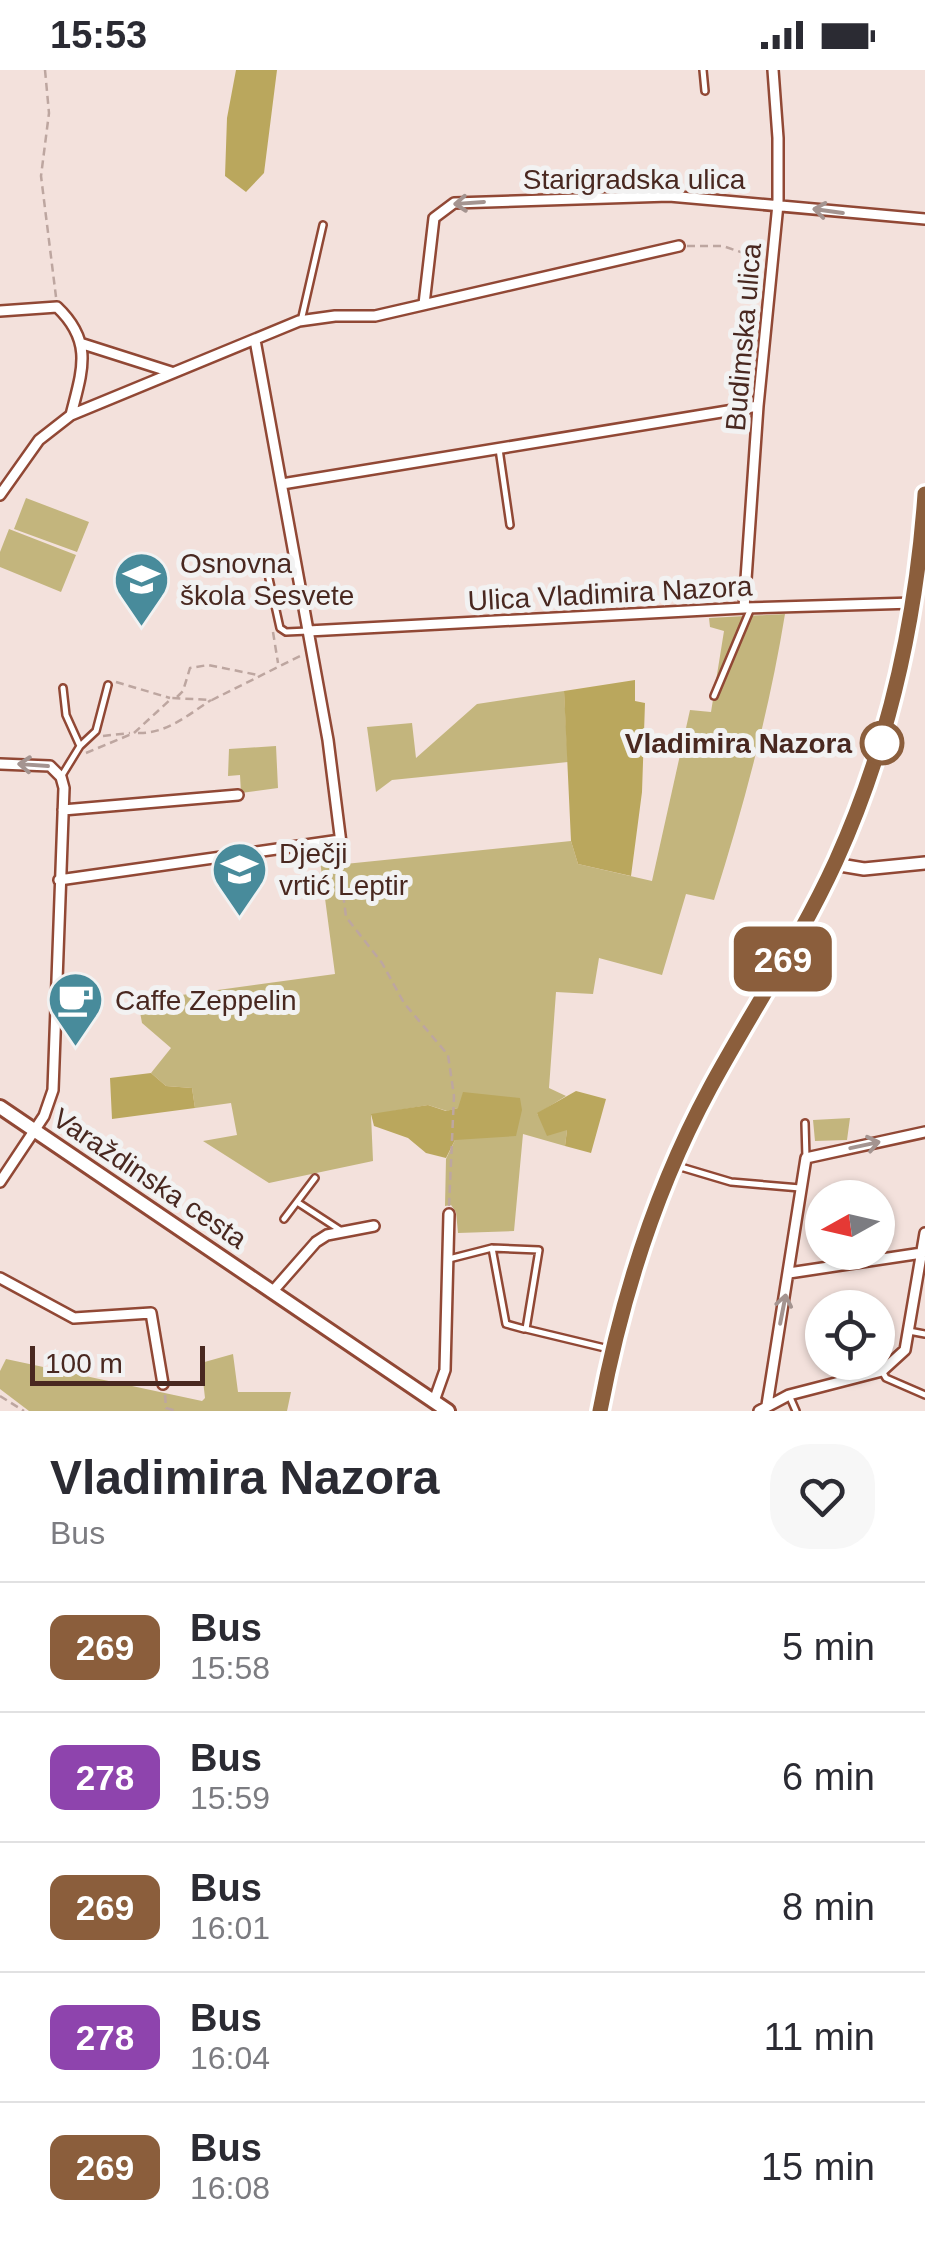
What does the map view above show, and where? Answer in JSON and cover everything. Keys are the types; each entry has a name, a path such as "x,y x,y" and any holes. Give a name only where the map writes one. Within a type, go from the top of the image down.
{"main road":[{"path":"601,1411 634,1272 674,1165 711,1086 834,864 887,728 918,601 925,495"},
{"name":"Varaždinska cesta","path":"0,1107 448,1411"}],"street":[{"name":"Budimska ulica","path":"747,608 758,406 778,204 774,70"},
{"name":"Starigradska ulica","path":"424,304 434,218 454,203 669,196 925,220"},
{"path":"0,495 39,440 70,415 301,321 375,316 679,246"},
{"path":"0,311 57,307 70,320 83,344 81,378 70,415"},
{"path":"255,340 328,740 343,859"},
{"path":"83,344 172,372"},
{"path":"282,484 758,406"},
{"name":"Ulica Vladimira Nazora","path":"308,631 918,601"},
{"path":"0,764 50,766 62,777 63,810 53,1090 35,1130 0,1182"},
{"path":"63,810 238,795"},
{"path":"59,880 340,840"},
{"path":"834,864 864,869 925,862"},
{"path":"763,1408 806,1158 925,1132"},
{"path":"434,1401 446,1370 449,1214"},
{"path":"273,1291 316,1242 374,1226"},
{"path":"895,1359 905,1350 925,1233"},
{"path":"789,1273 922,1253"},
{"path":"0,1278 74,1318 151,1313 163,1384"},
{"path":"763,1408 789,1395 847,1380"}],"lane":[{"path":"703,70 705,91"},
{"path":"301,321 322,225"},
{"path":"499,449 510,525"},
{"path":"294,558 272,566 268,579 280,628 286,632 308,631"},
{"path":"714,696 747,608"},
{"path":"62,777 78,749 96,732 108,685"},
{"path":"63,688 66,716 78,749"},
{"path":"805,1123 806,1158"},
{"path":"674,1165 731,1182 800,1188"},
{"path":"284,1219 315,1178"},
{"path":"298,1202 342,1232"},
{"path":"449,1259 492,1248 539,1250 526,1330"},
{"path":"492,1248 506,1324 613,1350"},
{"path":"909,1331 925,1334"},
{"path":"891,1380 925,1394"},
{"path":"789,1395 796,1411"}],"path":[{"path":"45,70 49,113 41,176 57,307"},
{"path":"679,246 723,246 772,263"},
{"path":"96,732 103,736 160,731 306,652"},
{"path":"78,749 79,754 90,752 134,733 183,691 190,668 208,665 260,676"},
{"path":"108,685 110,680 156,696 212,700"},
{"path":"343,859 341,892 346,917 382,963 404,1003 448,1055 454,1096 449,1214"},
{"path":"163,1384 166,1408 177,1411"},
{"path":"0,1396 24,1411"}],"shaded area":[{"path":"236,70 277,70 264,173 246,192 225,176 227,118"},
{"path":"26,498 89,522 77,552 14,529"},
{"path":"9,529 76,555 61,592 0,567 0,552"},
{"path":"785,614 755,758 714,900 686,894 662,975 599,958 593,994 556,992 549,1088 566,1096 537,1114 567,1130 565,1146 523,1134 514,1231 458,1233 456,1212 451,1205 445,1206 446,1159 455,1140 458,1108 447,1111 428,1105 371,1115 373,1161 269,1183 203,1141 237,1135 231,1103 195,1108 192,1088 166,1086 151,1073 171,1048 142,1023 138,1001 335,974 319,853 345,864 571,841 578,864 652,881 690,710 711,712 724,631 710,627 709,618"},
{"path":"635,680 635,701 645,703 642,792 631,876 578,864 571,841 564,691"},
{"path":"564,691 568,762 392,780 376,792 367,727 412,723 416,758 477,704"},
{"path":"276,746 278,788 241,793 240,775 228,776 229,749"},
{"path":"151,1073 166,1086 192,1088 195,1108 112,1119 110,1078"},
{"path":"576,1091 606,1099 591,1153 565,1146 567,1130 547,1136 537,1113"},
{"path":"463,1092 520,1098 522,1110 516,1136 455,1140 446,1158 426,1153 408,1138 374,1126 371,1114 428,1105 446,1111 458,1108"},
{"path":"850,1118 847,1140 815,1141 813,1120"},
{"path":"233,1354 238,1392 291,1392 287,1411 29,1411 0,1389 0,1371 6,1359 202,1401 205,1398 201,1363"}],"bus line":[{"name":"269","path":"600,1411 626,1298 674,1165 711,1086 823,888 882,742 911,624 925,494"}],"place":[{"name":"Osnovna škola Sesvete","path":"141,628"},
{"name":"Vladimira Nazora","path":"882,743"},
{"name":"Dječji vrtić Leptir","path":"240,918"},
{"name":"Caffe Zeppelin","path":"76,1049"}]}
